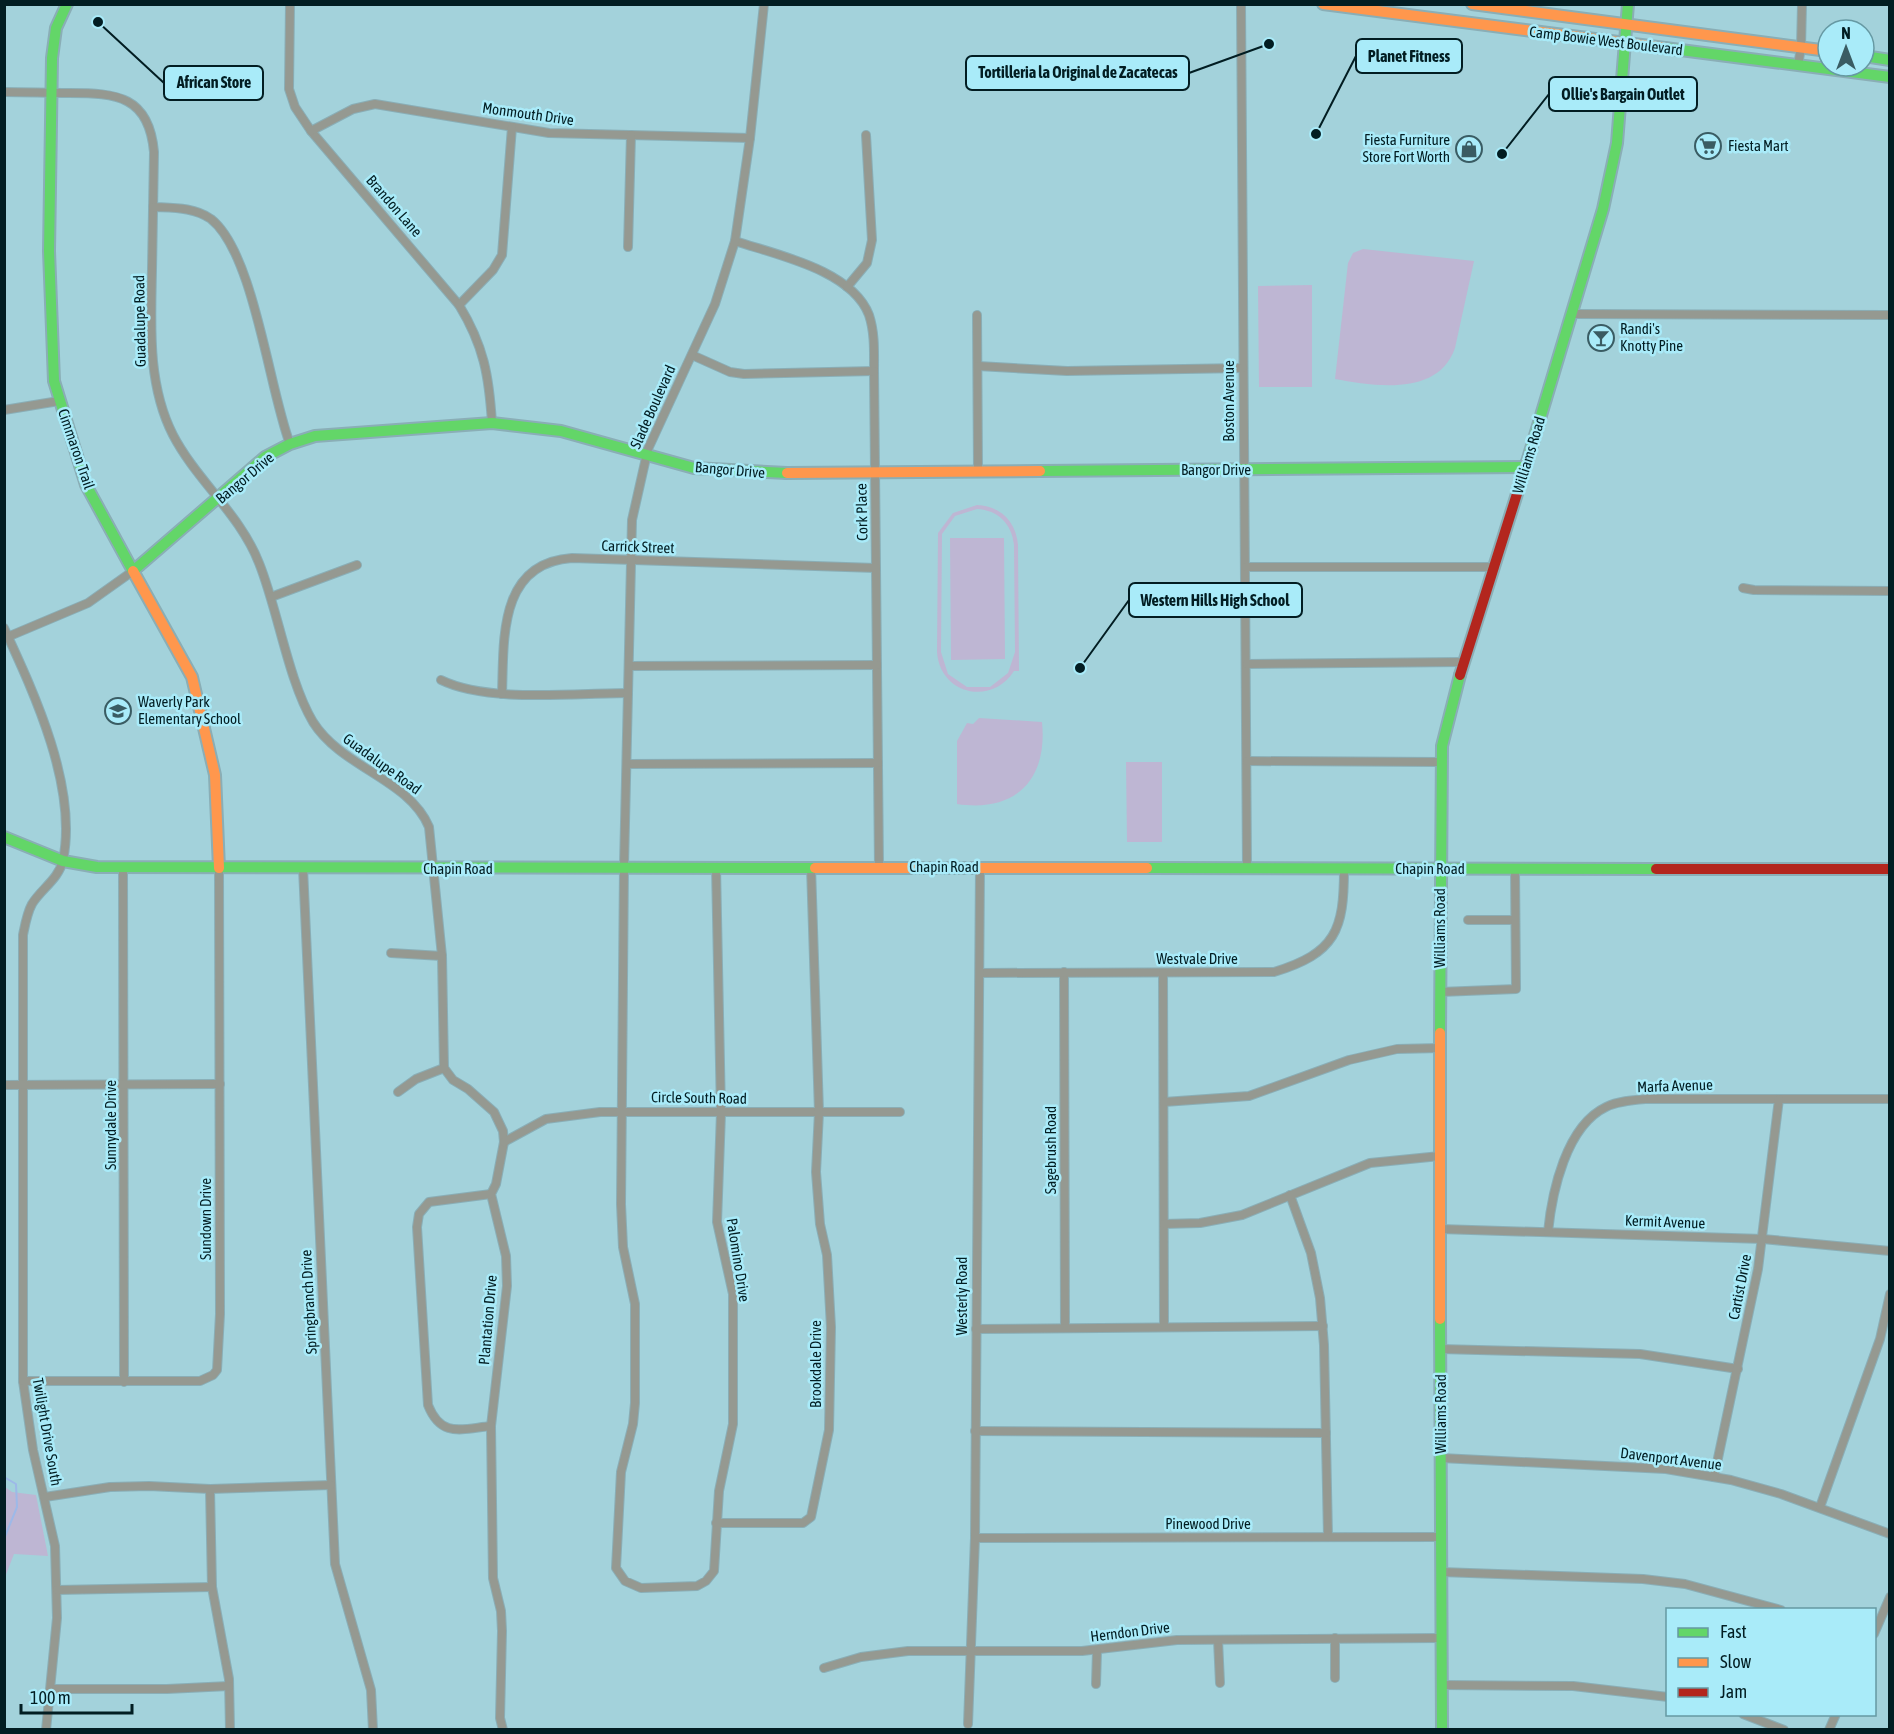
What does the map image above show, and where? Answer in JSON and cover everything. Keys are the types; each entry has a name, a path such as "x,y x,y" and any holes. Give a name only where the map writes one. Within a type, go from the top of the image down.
{"street":[{"name":"Cimmaron Trail","path":"67,4 56,28 52,57 50,321 53,373 59,401 86,485 192,677 215,775 219,868"},
{"name":"Brandon Lane","path":"290,4 289,89 295,107 311,131 459,305 473,328 484,355 490,388 492,423"},
{"name":"Slade Boulevard","path":"706,1581 697,1586 641,1588 625,1581 616,1568 621,1472 633,1424 635,1403 635,1304 623,1247 624,866 628,764 630,560 632,520 646,455 715,304 735,241 750,138 764,4"},
{"name":"Boston Avenue","path":"1240,4 1248,868"},
{"name":"Camp Bowie West Boulevard","path":"1323,4 1890,77"},
{"path":"1415,16 1416,4"},
{"name":"Camp Bowie West Boulevard","path":"1472,4 1816,50"},
{"name":"Williams Road","path":"1442,1730 1440,869 1442,746 1463,662 1495,567 1572,314 1614,163 1628,4"},
{"path":"1798,65 1801,48 1802,4"},
{"name":"Guadalupe Road","path":"4,92 107,93 134,105 143,115 152,132 150,345 155,377 172,432 218,500 245,534 259,562 313,720 334,747 420,808 431,836 433,869"},
{"name":"Monmouth Drive","path":"311,131 353,109 375,104 512,127 577,135 750,138"},
{"path":"459,305 493,270 502,255 512,127"},
{"path":"628,247 631,135"},
{"path":"847,287 867,263 872,247 871,190 866,135"},
{"path":"153,207 193,210 210,219 227,236 235,250 253,309 281,422 290,444"},
{"name":"Cork Place","path":"735,241 816,269 847,287 861,301 870,318 874,370 879,867"},
{"path":"1572,314 1890,315"},
{"path":"977,315 978,471"},
{"path":"692,355 730,372 744,374 874,370"},
{"path":"978,366 1067,371 1243,368"},
{"path":"4,410 59,401"},
{"name":"Bangor Drive","path":"6,637 88,603 133,571 218,500 265,457 290,444 323,435 492,423 561,431 694,468 723,472 1525,467"},
{"name":"Carrick Street","path":"502,694 505,620 509,603 531,575 543,565 562,559 876,568"},
{"path":"271,597 357,565"},
{"path":"1246,567 1495,567"},
{"path":"1743,588 1890,591"},
{"path":"4,628 55,757 65,824 63,861"},
{"path":"1247,664 1463,662"},
{"path":"629,666 877,665"},
{"path":"441,680 471,692 502,694 628,693"},
{"path":"1247,760 1441,762"},
{"path":"628,764 878,763"},
{"name":"Chapin Road","path":"4,837 63,861 97,867 123,868 433,869 624,866 1890,869"},
{"name":"Twilight Drive South","path":"46,1730 52,1689 57,1590 55,1546 33,1450 22,1381 22,935 32,905 54,880 63,861"},
{"name":"Palomino Drive","path":"706,1581 714,1571 716,1523 733,1424 733,1294 717,1222 721,1113 716,867"},
{"name":"Brookdale Drive","path":"716,1523 803,1523 811,1517 829,1430 831,1327 827,1255 820,1224 816,1172 819,1112 811,867"},
{"name":"Westerly Road","path":"968,1724 973,1650 975,1539 980,867"},
{"name":"Sunnydale Drive","path":"123,868 124,1382"},
{"name":"Sundown Drive","path":"22,1381 200,1382 213,1375 219,1363 219,868"},
{"name":"Springbranch Drive","path":"303,868 335,1564 371,1690 373,1730"},
{"path":"433,869 442,956 444,1068 453,1080 468,1089 494,1112 503,1131 504,1142 496,1184 491,1194 429,1202 419,1214 417,1227 428,1405 434,1419 452,1430 491,1426"},
{"name":"Westvale Drive","path":"980,973 1274,972 1313,955 1324,947 1339,926 1344,902 1344,869"},
{"path":"1440,992 1516,989 1515,869"},
{"path":"1468,920 1515,920"},
{"path":"390,953 442,956"},
{"name":"Sagebrush Road","path":"1064,972 1065,1328"},
{"path":"1163,973 1164,1327"},
{"path":"1164,1102 1249,1096 1349,1060 1397,1048 1440,1048"},
{"path":"398,1092 416,1079 444,1068"},
{"path":"4,1085 220,1084"},
{"name":"Marfa Avenue","path":"1548,1232 1554,1189 1571,1147 1586,1123 1603,1109 1647,1099 1890,1099"},
{"name":"Cartist Drive","path":"1714,1477 1738,1369 1762,1239 1779,1099"},
{"name":"Circle South Road","path":"504,1142 559,1116 623,1111 900,1112"},
{"path":"1164,1224 1200,1223 1242,1215 1370,1163 1440,1156"},
{"name":"Plantation Drive","path":"491,1194 506,1256 507,1286 491,1426 493,1578 501,1611 500,1718 503,1730"},
{"path":"1290,1196 1311,1253 1323,1326 1328,1536"},
{"name":"Kermit Avenue","path":"1440,1229 1762,1239 1890,1251"},
{"path":"1820,1507 1880,1340 1890,1294"},
{"path":"976,1329 1323,1326"},
{"path":"1440,1349 1640,1354 1738,1369"},
{"path":"975,1431 1326,1433"},
{"name":"Davenport Avenue","path":"1441,1458 1643,1467 1714,1477 1820,1507 1890,1534"},
{"path":"45,1497 110,1487 210,1489 331,1485"},
{"path":"210,1489 212,1587 229,1686 230,1730"},
{"name":"Pinewood Drive","path":"975,1539 1441,1537"},
{"path":"1441,1572 1643,1579 1695,1586 1774,1608"},
{"path":"57,1590 212,1587"},
{"path":"1876,1632 1890,1597"},
{"path":"1335,1638 1335,1678"},
{"name":"Herndon Drive","path":"824,1668 861,1657 908,1652 1096,1651 1177,1640 1441,1638"},
{"path":"1218,1640 1220,1683"},
{"path":"1096,1651 1096,1684"},
{"path":"1442,1685 1573,1686 1666,1697"},
{"path":"52,1689 166,1689 229,1686"},
{"path":"1748,1716 1784,1730"},
{"path":"1829,1730 1835,1716"}],"shaded area":[{"path":"1363,249 1474,261 1455,348 1447,364 1435,374 1420,381 1386,385 1335,379 1348,263 1353,253"},
{"path":"1312,285 1312,387 1259,387 1258,286"},
{"path":"977,505 993,508 1005,516 1017,536 1019,671 1014,671 1004,682 993,689 981,692 968,691 947,678 940,667 937,652 938,533 953,513","holes":["977,509 985,510 1003,520 1013,537 1015,652 1008,673 990,687 967,687 948,674 941,652 942,534 955,516"]},
{"path":"950,538 1004,538 1005,659 951,660"},
{"path":"979,718 1042,722 1039,761 1033,776 1011,797 996,803 957,804 957,741 967,723 973,724"},
{"path":"1126,762 1162,762 1162,842 1127,842"},
{"path":"5,1487 12,1492 36,1495 48,1556 14,1554 5,1577"}],"waterway":[{"path":"4,1477 16,1484 17,1507 4,1539"}],"traffic: fast":[{"path":"67,4 56,28 52,58 49,251 54,381 86,485 133,571"},
{"path":"1527,462 1603,209 1617,143 1628,4"},
{"path":"1665,48 1890,77"},
{"path":"1876,58 1890,60"},
{"path":"133,571 265,457 290,444 315,436 492,423 561,431 694,468 787,473"},
{"path":"1040,471 1525,467"},
{"path":"1440,1033 1442,746 1460,675"},
{"path":"4,837 63,861 97,867 815,868"},
{"path":"1147,868 1656,869"},
{"path":"1440,1319 1442,1730"}],"traffic: slow":[{"path":"1323,4 1665,48"},
{"path":"1472,4 1816,49"},
{"path":"787,473 1040,471"},
{"path":"133,571 192,677 215,775 219,868"},
{"path":"815,868 1147,868"},
{"path":"1440,1033 1440,1319"}],"traffic: jam":[{"path":"1460,675 1527,462"},
{"path":"1656,869 1890,869"}],"place":[{"name":"African Store","path":"98,22"},
{"name":"Tortilleria la Original de Zacatecas","path":"1269,44"},
{"name":"Planet Fitness","path":"1316,134"},
{"name":"Fiesta Mart","path":"1708,146"},
{"name":"Fiesta Furniture Store Fort Worth","path":"1469,149"},
{"name":"Ollie's Bargain Outlet","path":"1502,154"},
{"name":"Randi's Knotty Pine","path":"1601,338"},
{"name":"Western Hills High School","path":"1080,668"},
{"name":"Waverly Park Elementary School","path":"118,711"}]}
